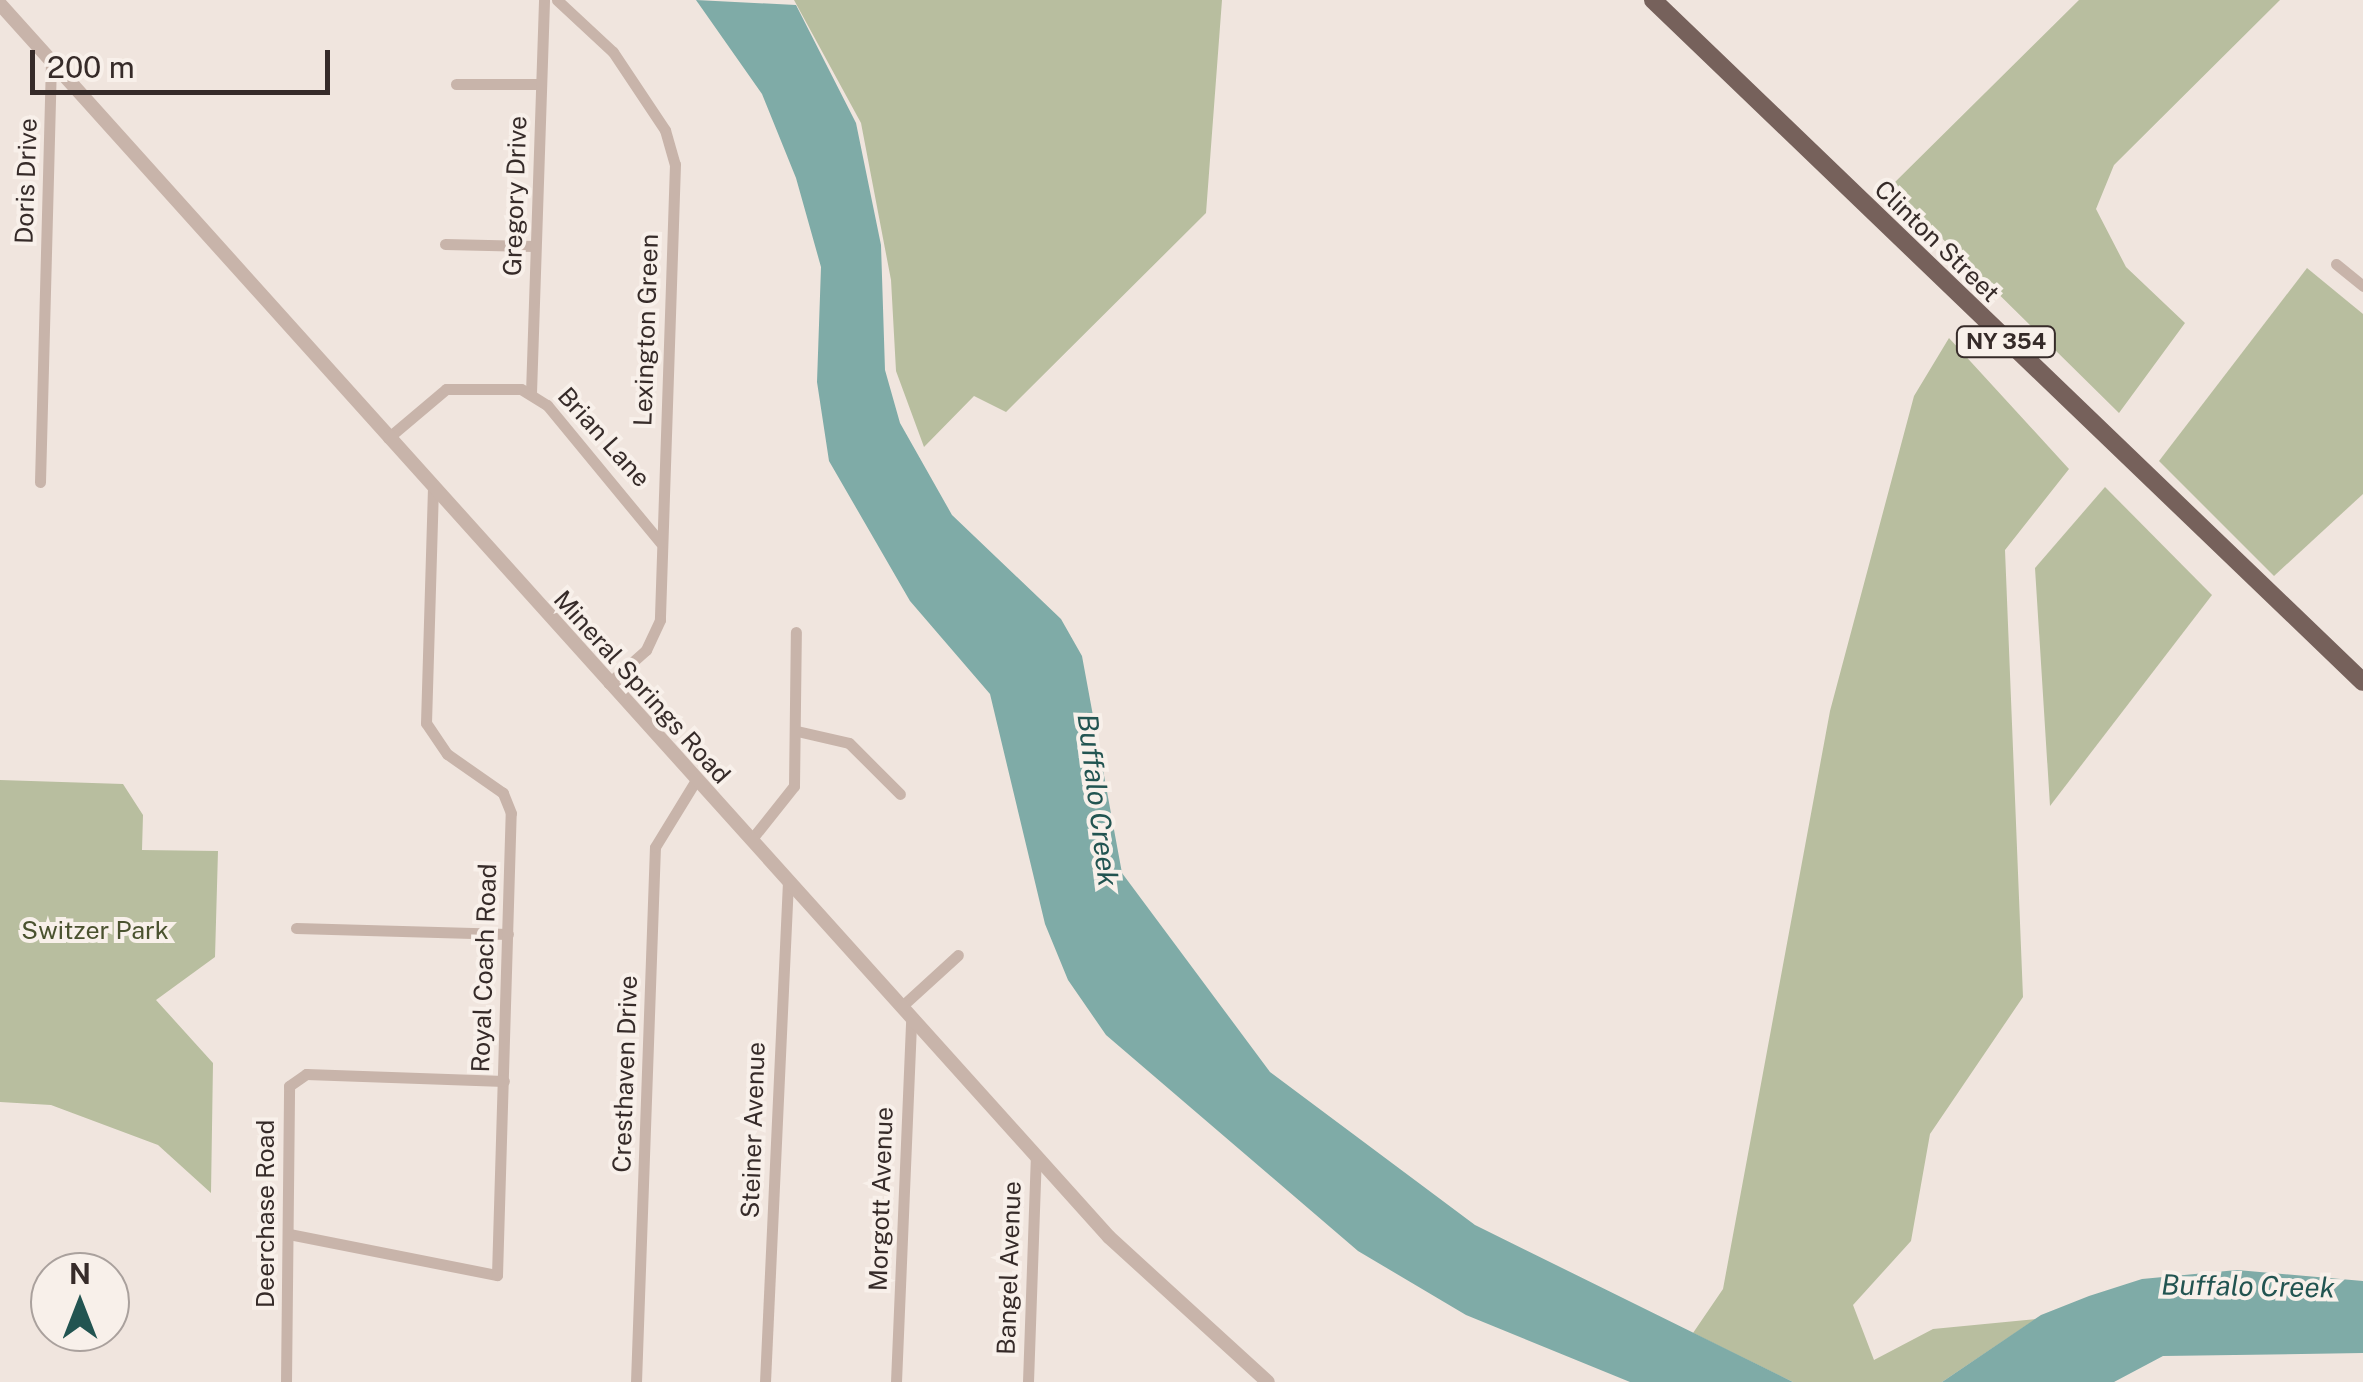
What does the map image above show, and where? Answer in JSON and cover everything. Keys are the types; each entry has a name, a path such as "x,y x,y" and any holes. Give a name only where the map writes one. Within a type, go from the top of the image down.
{"main road":[{"name":"Clinton Street","path":"1652,0 2363,682"}],"street":[{"name":"Gregory Drive","path":"530,393 544,0"},
{"name":"Lexington Green","path":"556,0 613,52 673,150 657,632 609,684"},
{"name":"Mineral Springs Road","path":"0,4 1036,1156 1144,1272 1268,1382"},
{"name":"Doris Drive","path":"40,482 52,62"},
{"path":"456,84 541,84"},
{"path":"445,244 536,246"},
{"path":"2336,264 2363,286"},
{"name":"Brian Lane","path":"388,438 446,389 530,393 652,524 662,550"},
{"name":"Royal Coach Road","path":"289,1234 498,1275 508,803 437,745 426,724 433,488"},
{"path":"750,840 789,799 798,731 796,632"},
{"path":"798,731 849,743 900,794"},
{"name":"Cresthaven Drive","path":"636,1382 655,847 696,780"},
{"name":"Steiner Avenue","path":"765,1382 788,881"},
{"path":"296,928 508,934"},
{"path":"906,1013 958,955"},
{"name":"Morgott Avenue","path":"896,1382 906,1013"},
{"name":"Deerchase Road","path":"286,1382 294,1080 504,1081"},
{"name":"Bangel Avenue","path":"1028,1382 1036,1156"}],"green space":[{"path":"794,0 1222,0 1206,213 1006,412 974,396 924,447 896,371 891,280 861,123"},
{"path":"2079,0 2280,0 2114,165 2096,209 2126,267 2185,323 2119,413 1890,187"},
{"path":"2307,268 2363,314 2363,494 2274,576 2159,461"},
{"path":"1949,338 2069,469 2005,550 2023,997 1930,1134 1911,1241 1853,1305 1874,1360 1933,1329 2036,1319 1942,1382 1793,1382 1693,1333 1723,1289 1830,711 1914,396"},
{"path":"2105,487 2212,595 2050,806 2035,568"},
{"name":"Switzer Park","path":"0,780 123,784 143,815 142,850 218,851 215,957 156,1000 213,1063 211,1193 158,1145 51,1105 0,1102"}],"water":[{"name":"Buffalo Creek","path":"696,0 796,5 856,123 881,245 885,370 900,423 952,515 1061,619 1082,656 1122,873 1270,1072 1475,1225 1793,1382 1630,1382 1466,1315 1358,1251 1106,1035 1068,980 1045,924 990,694 910,601 829,461 817,382 821,267 796,178 762,94"},
{"name":"Buffalo Creek","path":"2237,1270 2363,1281 2363,1353 2163,1356 2114,1382 1942,1382 2041,1315 2089,1296 2142,1279"}]}
